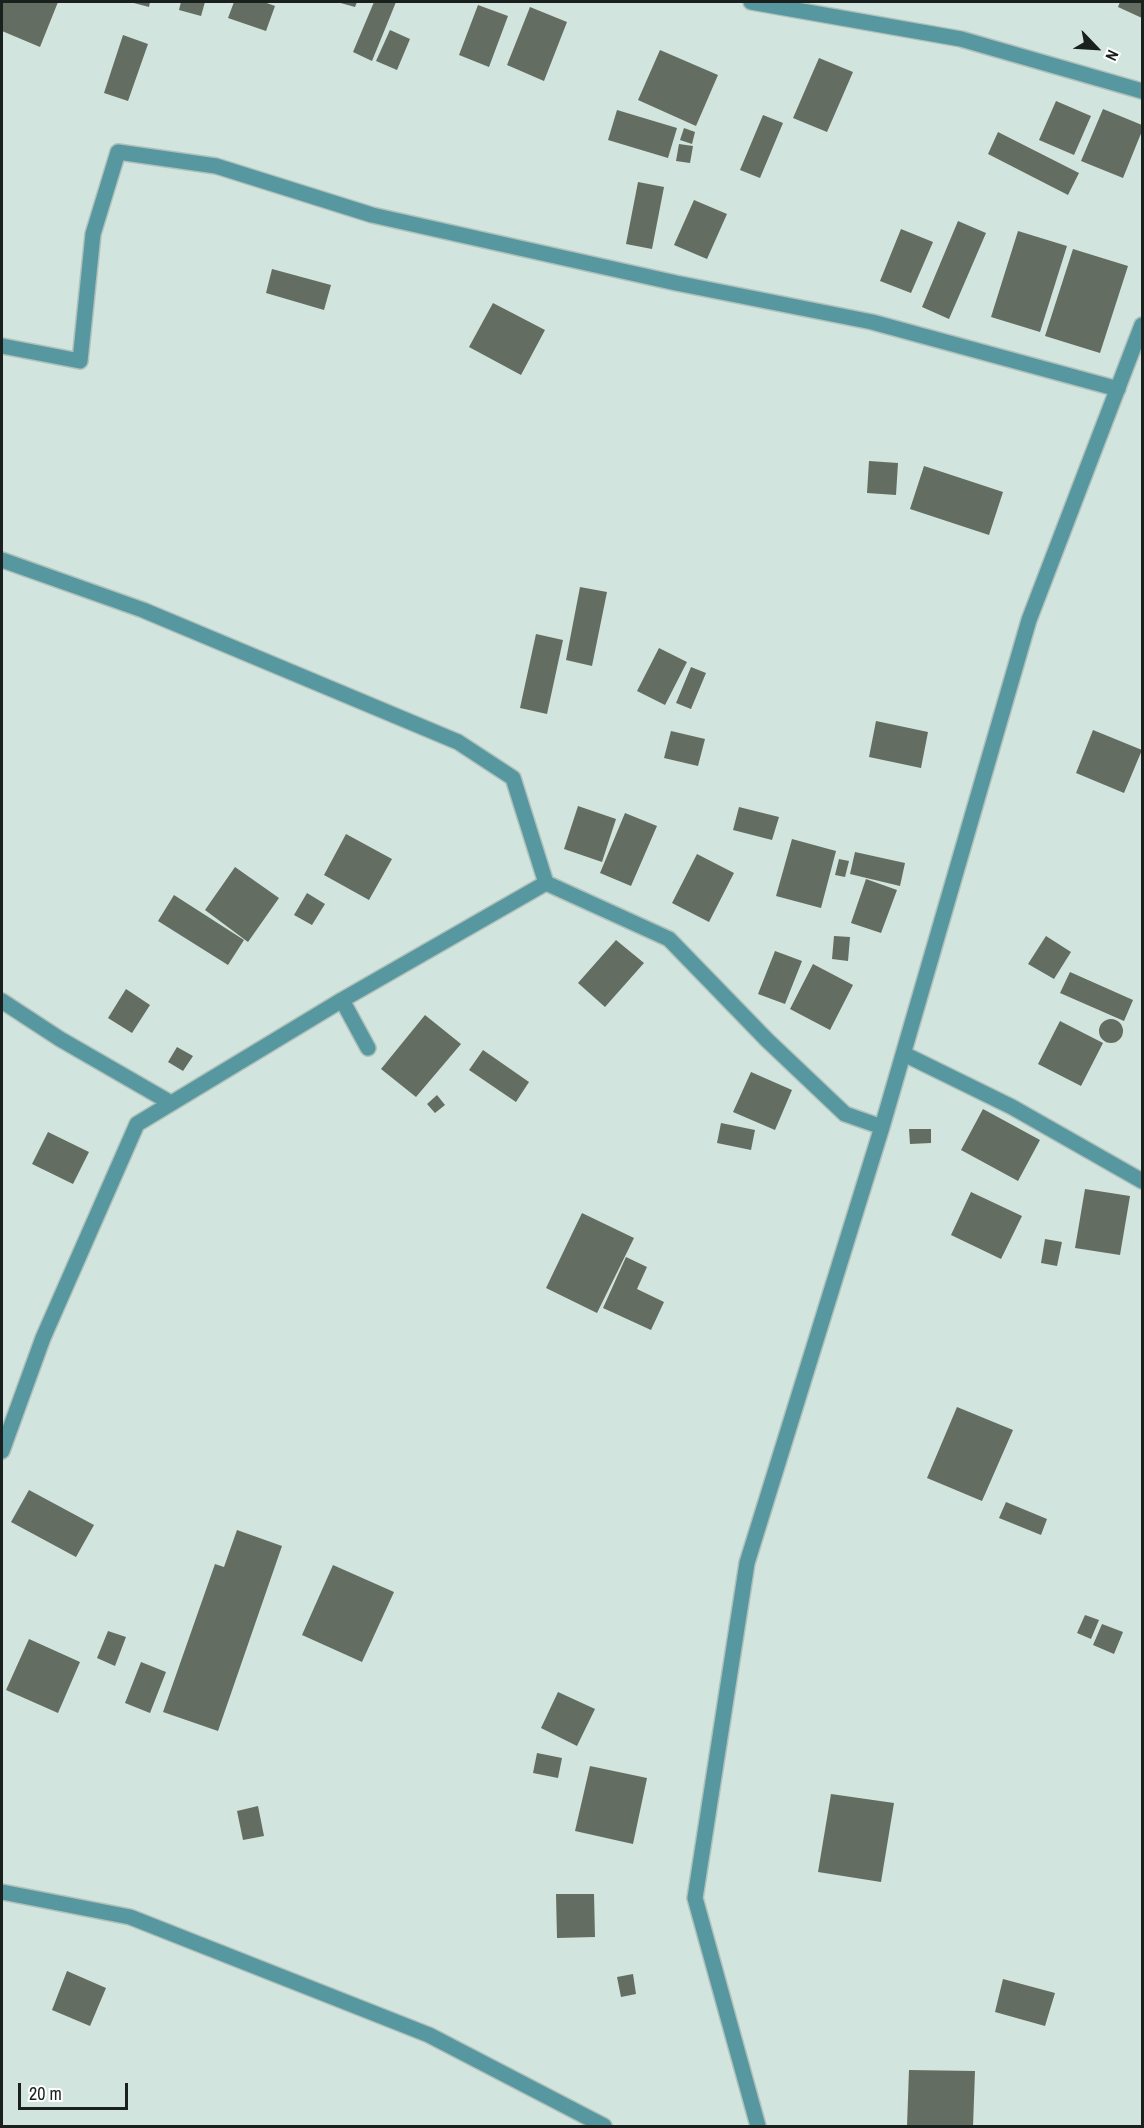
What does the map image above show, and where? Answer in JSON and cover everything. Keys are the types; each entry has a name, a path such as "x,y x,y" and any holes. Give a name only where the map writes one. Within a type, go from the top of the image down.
{"street":[{"path":"751,2 962,39 1143,91"},
{"path":"2,346 80,361 93,234 118,152 216,166 372,215 676,283 872,322 1118,388"},
{"path":"759,2127 695,1898 747,1563 882,1128 1029,620 1143,325"},
{"path":"2,560 143,610 458,741 513,778 546,883 669,939 767,1040 845,1114 882,1128"},
{"path":"2,1451 43,1338 137,1124 342,1000 546,883"},
{"path":"342,1000 368,1048"},
{"path":"2,1001 60,1040 171,1103"},
{"path":"904,1054 1012,1107 1143,1181"},
{"path":"2,1892 130,1917 429,2035 604,2127"}],"building":[{"path":"2,2 58,2 40,47 2,31"},
{"path":"130,2 150,2 149,7"},
{"path":"181,2 205,2 201,16 179,10"},
{"path":"234,2 264,2 275,6 266,31 228,18"},
{"path":"337,2 357,2 355,7"},
{"path":"374,2 396,2 372,61 353,52"},
{"path":"1120,2 1142,2 1142,18 1118,7"},
{"path":"478,5 508,16 489,67 459,55"},
{"path":"530,7 567,22 544,81 507,65"},
{"path":"390,30 410,39 397,70 376,61"},
{"path":"123,35 148,44 128,101 104,93"},
{"path":"660,50 718,75 696,126 638,100"},
{"path":"819,58 853,72 827,132 793,118"},
{"path":"1056,101 1091,116 1074,155 1039,140"},
{"path":"1103,109 1142,125 1142,131 1123,178 1081,161"},
{"path":"617,110 677,128 668,158 608,140"},
{"path":"763,115 783,123 760,178 740,170"},
{"path":"684,128 695,132 692,144 680,140"},
{"path":"998,132 1079,173 1068,195 988,154"},
{"path":"679,144 693,146 690,163 676,161"},
{"path":"638,182 664,187 652,249 626,244"},
{"path":"694,200 727,214 707,259 674,245"},
{"path":"958,221 986,233 949,319 922,307"},
{"path":"901,229 933,242 911,293 880,281"},
{"path":"1018,231 1067,246 1040,332 991,317"},
{"path":"1073,249 1128,266 1100,353 1045,336"},
{"path":"272,269 331,285 324,310 266,293"},
{"path":"493,303 545,330 521,375 469,347"},
{"path":"869,461 898,463 896,495 867,493"},
{"path":"924,466 1003,492 989,535 910,509"},
{"path":"580,587 607,592 592,666 566,660"},
{"path":"536,634 563,640 547,714 520,708"},
{"path":"659,648 687,662 665,705 637,691"},
{"path":"691,667 706,673 691,709 676,703"},
{"path":"876,721 928,732 921,768 869,757"},
{"path":"1093,730 1142,750 1124,793 1076,773"},
{"path":"671,731 705,739 698,766 664,758"},
{"path":"578,806 616,819 602,862 564,849"},
{"path":"739,807 779,817 772,840 733,830"},
{"path":"625,813 657,826 631,886 600,873"},
{"path":"346,834 392,859 369,900 324,875"},
{"path":"792,839 836,851 821,908 776,896"},
{"path":"855,852 905,863 900,886 850,874"},
{"path":"697,854 734,873 709,922 672,903"},
{"path":"839,859 849,861 845,877 835,875"},
{"path":"235,867 279,898 248,942 205,910"},
{"path":"866,879 897,890 881,933 851,923"},
{"path":"307,893 325,904 312,925 294,915"},
{"path":"174,895 244,940 228,965 158,921"},
{"path":"834,936 850,937 848,961 832,959"},
{"path":"1046,936 1071,952 1054,979 1028,964"},
{"path":"616,940 644,963 605,1007 578,983"},
{"path":"775,951 802,961 785,1004 758,994"},
{"path":"813,964 853,985 830,1030 790,1009"},
{"path":"1070,972 1133,1000 1124,1021 1060,993"},
{"path":"126,989 150,1005 132,1033 108,1018"},
{"path":"425,1015 461,1044 416,1097 381,1069"},
{"path":"1111,1019 1119,1023 1123,1031 1119,1039 1111,1043 1103,1039 1099,1031 1103,1023"},
{"path":"1060,1021 1103,1043 1081,1086 1038,1064"},
{"path":"177,1047 193,1056 183,1071 168,1062"},
{"path":"483,1050 529,1082 516,1102 469,1070"},
{"path":"751,1072 792,1090 775,1130 733,1112"},
{"path":"437,1095 445,1105 435,1113 427,1104"},
{"path":"983,1109 1040,1140 1018,1181 961,1150"},
{"path":"721,1123 755,1130 751,1150 717,1143"},
{"path":"909,1129 931,1129 931,1143 910,1144"},
{"path":"48,1132 89,1152 73,1184 32,1164"},
{"path":"1085,1189 1130,1196 1120,1255 1075,1248"},
{"path":"971,1192 1022,1216 1001,1259 951,1235"},
{"path":"582,1213 634,1238 597,1313 546,1288"},
{"path":"1045,1239 1062,1242 1057,1266 1041,1263"},
{"path":"626,1257 647,1267 637,1289 664,1302 651,1330 603,1308"},
{"path":"957,1407 1013,1430 982,1501 927,1478"},
{"path":"29,1490 94,1525 76,1557 11,1522"},
{"path":"1006,1502 1047,1519 1041,1535 999,1518"},
{"path":"237,1530 282,1546 218,1731 163,1712 215,1564 224,1567"},
{"path":"333,1565 394,1592 362,1662 302,1635"},
{"path":"1085,1615 1099,1620 1091,1639 1077,1633"},
{"path":"1102,1624 1123,1632 1114,1654 1093,1645"},
{"path":"108,1631 126,1637 115,1666 97,1658"},
{"path":"29,1639 80,1662 58,1713 6,1690"},
{"path":"141,1662 166,1672 150,1713 125,1703"},
{"path":"558,1692 595,1709 577,1746 541,1728"},
{"path":"537,1753 562,1758 558,1778 533,1773"},
{"path":"590,1766 647,1778 633,1844 575,1831"},
{"path":"831,1794 894,1803 881,1882 818,1872"},
{"path":"258,1806 264,1836 243,1840 237,1811"},
{"path":"556,1894 594,1894 595,1937 557,1938"},
{"path":"67,1971 106,1988 90,2026 52,2010"},
{"path":"633,1974 636,1994 621,1997 617,1977"},
{"path":"1003,1979 1055,1993 1045,2026 995,2012"},
{"path":"909,2070 975,2071 973,2126 907,2126"}]}
